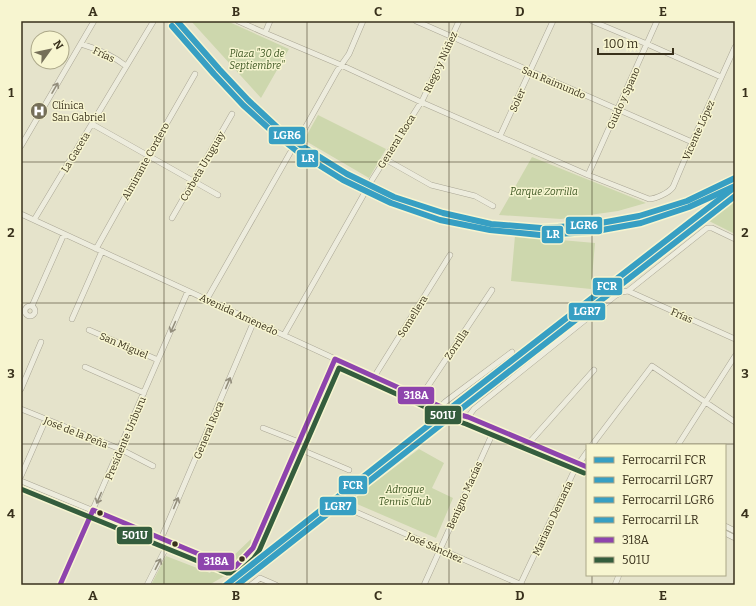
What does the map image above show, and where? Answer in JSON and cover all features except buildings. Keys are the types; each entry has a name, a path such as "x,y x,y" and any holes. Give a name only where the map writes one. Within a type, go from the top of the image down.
{"street":[{"path":"21,146 94,21"},
{"path":"238,21 588,174"},
{"path":"265,33 270,21"},
{"path":"300,137 337,71 349,54 363,21"},
{"name":"San Raimundo","path":"416,21 692,142"},
{"name":"Riego y Núñez","path":"421,102 459,21"},
{"name":"Soler","path":"500,136 553,21"},
{"path":"592,21 721,77"},
{"name":"Guido y Spano","path":"588,174 657,21"},
{"name":"La Gaceta","path":"34,220 153,22"},
{"name":"Frías","path":"81,44 110,55 126,66"},
{"name":"Vicente López","path":"588,174 649,199 671,190 735,47"},
{"name":"Almirante Cordero","path":"72,319 99,250 148,156 195,74"},
{"name":"General Roca","path":"372,180 421,102"},
{"name":"Corbeta Uruguay","path":"172,218 232,114"},
{"path":"92,124 218,196"},
{"path":"207,300 290,153"},
{"path":"384,159 431,185 475,196 493,206"},
{"path":"284,335 364,194"},
{"name":"Avenida Amenedo","path":"21,214 440,407 457,414 468,416 586,467"},
{"path":"468,416 474,409 615,296 622,292 628,292 707,228 712,228 735,239"},
{"path":"32,306 64,234"},
{"name":"Somellera","path":"374,377 450,255"},
{"name":"Zorrilla","path":"420,398 492,290"},
{"name":"Presidente Uriburu","path":"60,585 94,510 188,291"},
{"name":"Frías","path":"628,292 735,339"},
{"name":"General Roca","path":"161,539 254,321"},
{"name":"San Miguel","path":"89,330 158,360"},
{"path":"21,389 41,342"},
{"path":"440,407 512,352"},
{"path":"679,444 735,356"},
{"path":"21,481 230,567 235,567 253,548 336,359"},
{"path":"593,444 652,366 735,422"},
{"path":"85,368 144,394"},
{"path":"525,447 594,370"},
{"name":"José de la Peña","path":"21,409 120,449 153,466"},
{"name":"Avenida Amenedo","path":"457,414 463,419 492,433 586,474"},
{"path":"21,476 46,419"},
{"path":"263,428 350,470"},
{"name":"Benigno Macías","path":"424,585 495,428"},
{"name":"Mariano Demaría","path":"521,585 575,469 586,453"},
{"name":"José Sánchez","path":"349,508 521,585"},
{"path":"726,534 735,538"},
{"path":"147,585 169,542"},
{"path":"251,585 260,578 276,585"}],"green space":[{"name":"Plaza \"30 de Septiembre\"","path":"191,21 227,21 289,49 261,98"},
{"path":"318,115 386,149 369,178 304,140"},
{"name":"Parque Zorrilla","path":"532,157 646,203 618,211 561,219 499,215"},
{"path":"735,196 735,234 705,219"},
{"path":"515,236 595,243 591,289 511,281"},
{"name":"Adrogue Tennis Club","path":"419,449 444,463 432,488 453,498 436,538 350,501"},
{"path":"251,539 251,546 244,555 235,562 228,561"},
{"path":"166,556 210,573 216,564 233,571 209,585 151,585"}],"rail line":[{"name":"LGR6","path":"177,21 248,100 279,129 302,146 347,174 394,197 443,213 491,224 541,228 590,225 639,216 687,201 735,178"},
{"name":"LR","path":"172,26 243,105 275,134 298,152 343,180 391,203 440,220 490,230 540,235 591,232 641,223 689,207 735,186"},
{"name":"FCR","path":"226,585 735,187"},
{"name":"LGR7","path":"237,585 735,196"}],"transit line":[{"name":"318A","path":"60,585 93,510 230,567 235,567 253,548 335,359 457,414 468,417 586,467"},
{"name":"501U","path":"21,489 227,573 238,573 254,558 259,551 339,368 454,420 584,473"}],"place":[{"name":"Clínica San Gabriel","path":"39,111"}]}
